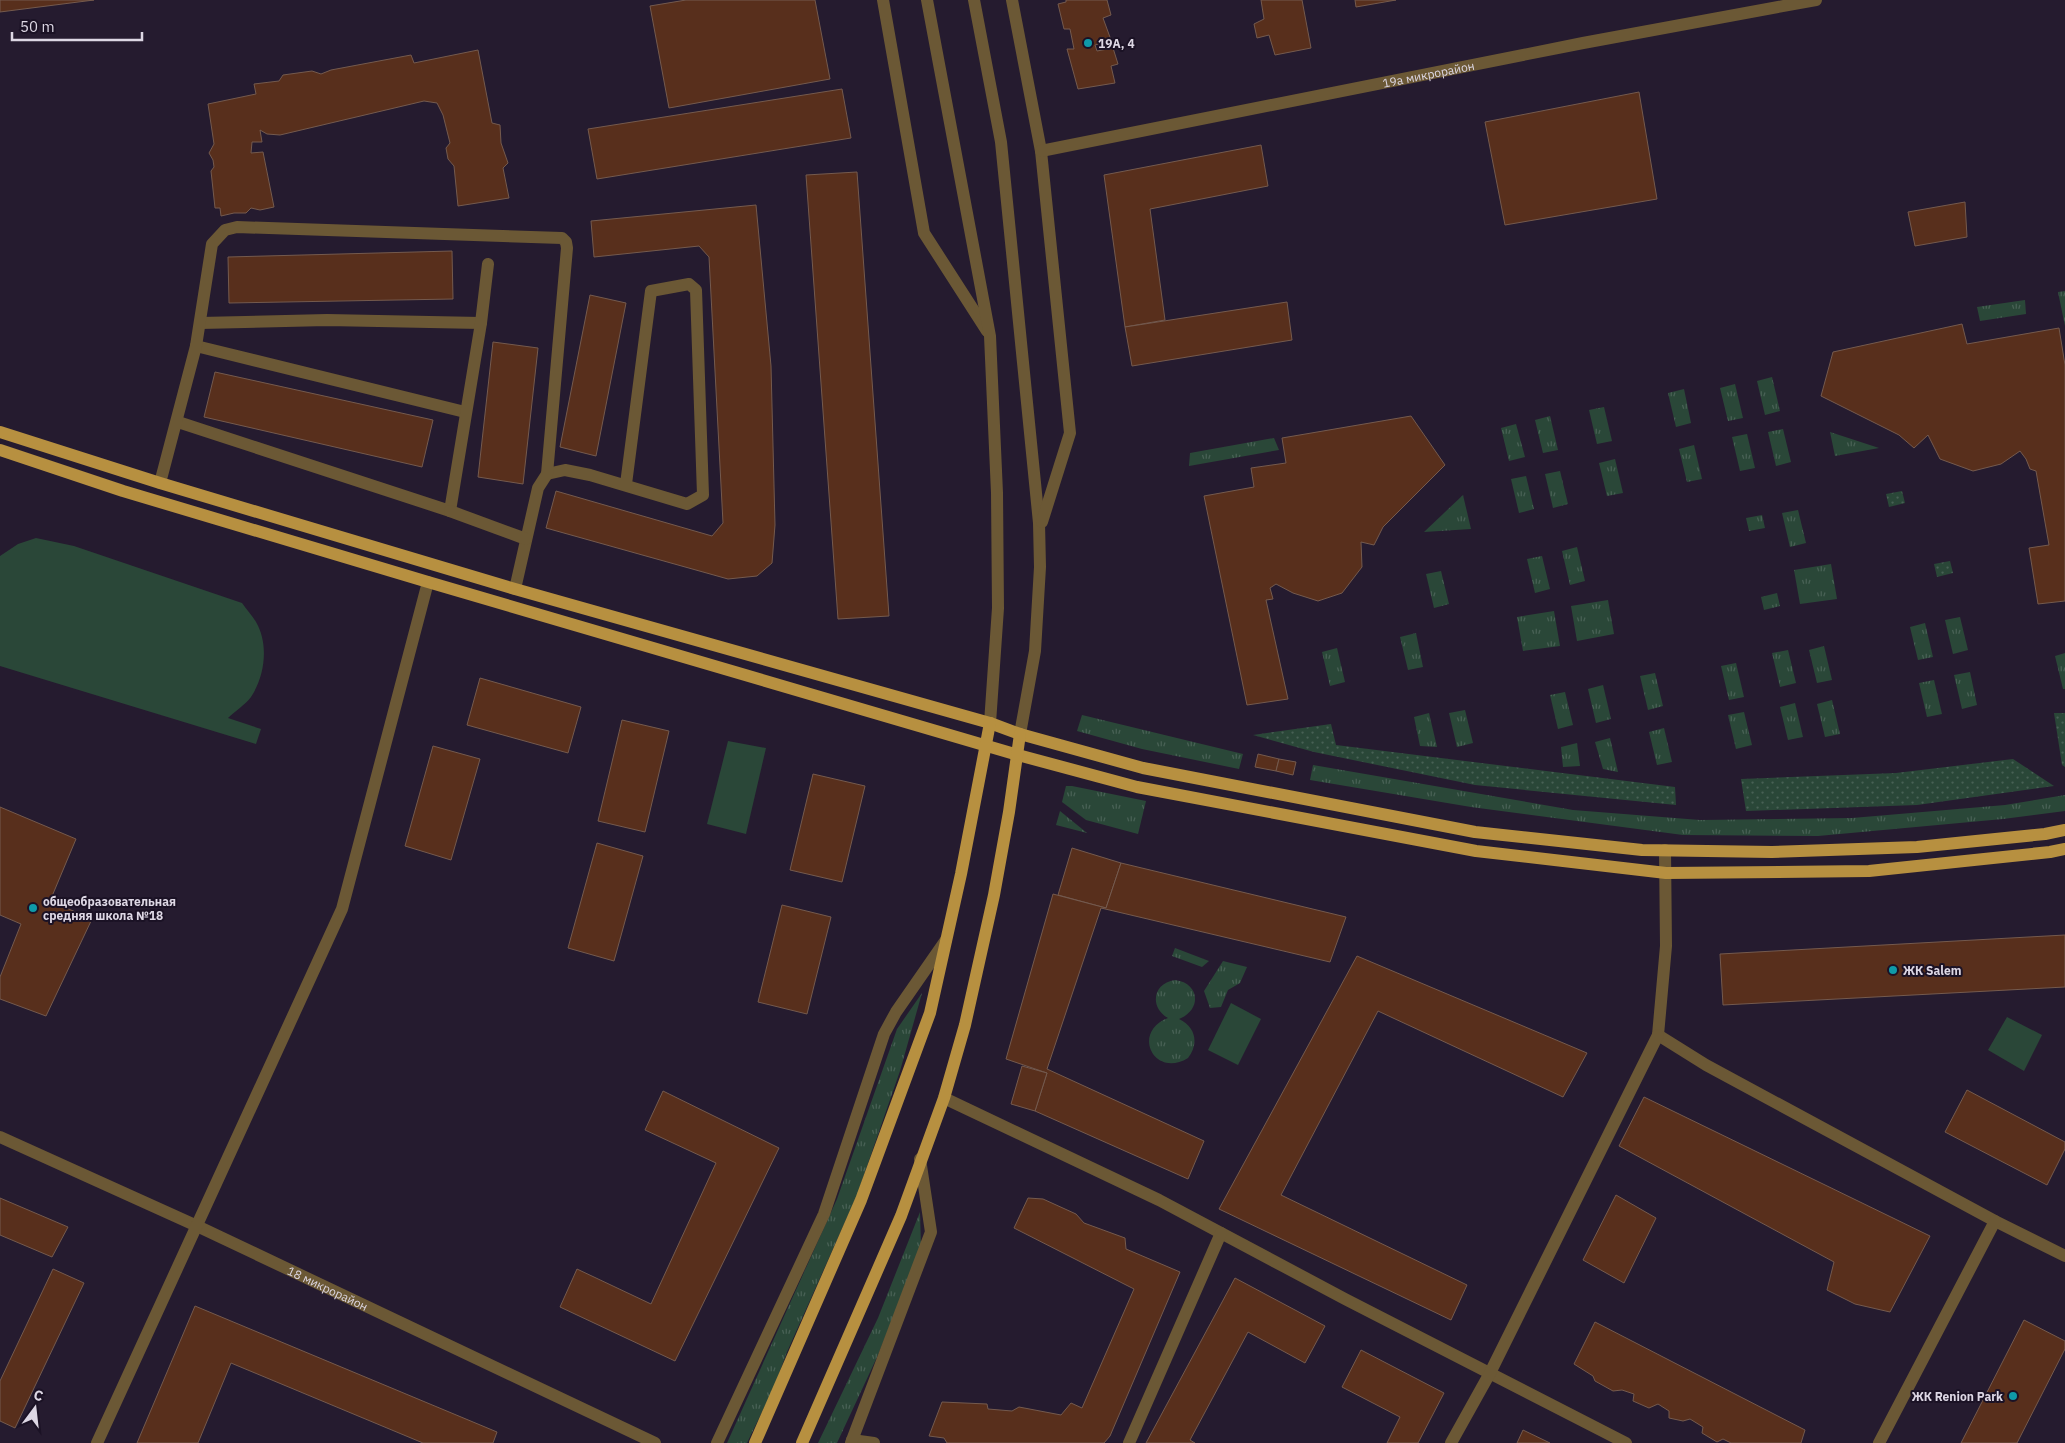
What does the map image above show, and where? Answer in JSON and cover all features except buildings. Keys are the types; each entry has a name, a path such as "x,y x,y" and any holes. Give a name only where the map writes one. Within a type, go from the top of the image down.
{"main road":[{"path":"0,432 160,483 515,589 1143,768 1475,832 1642,850 1772,852 1918,847 2045,834 2065,830"},
{"path":"0,450 123,491 428,582 1018,755 1137,787 1476,851 1666,873 1869,871 2065,849"},
{"path":"755,1443 861,1200 930,1013 961,874 984,744 990,723"},
{"path":"802,1443 901,1216 920,1159 944,1098 965,1025 992,904 1020,734"}],"street":[{"path":"883,0 924,233 990,336"},
{"path":"927,0 990,336 998,608 990,723"},
{"path":"974,0 1001,142 1040,530 1040,567 1035,651 1020,734"},
{"path":"1012,0 1041,151 1070,432 1040,530"},
{"name":"19а микрорайон","path":"1041,151 1573,45 1816,0"},
{"path":"160,483 178,422 196,346 212,244 225,230 237,227 562,238 566,242 567,248 547,474 538,488 515,589"},
{"path":"450,511 481,323 488,264"},
{"path":"547,474 565,470 626,484 687,504 703,494 696,290 689,284 651,291 626,484"},
{"path":"200,323 327,320 481,323"},
{"path":"196,346 466,412"},
{"path":"178,422 450,511 526,538"},
{"path":"97,1443 342,909 428,582"},
{"path":"1451,1443 1490,1373 1658,1036 1666,946 1665,850"},
{"path":"717,1443 824,1214 884,1034 896,1012 946,940"},
{"path":"1658,1036 1706,1065 1995,1221 2065,1256"},
{"path":"944,1098 1159,1200 1353,1304 1626,1443"},
{"name":"18 микрорайон","path":"0,1137 197,1226 655,1443"},
{"path":"874,1443 851,1442 931,1232 920,1159"},
{"path":"1879,1443 1995,1221"},
{"path":"1129,1443 1221,1233"}],"green space":[{"path":"2065,291 2065,326 2058,292"},
{"path":"2025,300 2026,314 1980,321 1977,307"},
{"path":"1772,377 1780,411 1765,415 1757,381"},
{"path":"1735,384 1743,418 1728,421 1720,388"},
{"path":"1684,389 1691,423 1676,427 1668,393"},
{"path":"1604,407 1612,441 1597,444 1589,410"},
{"path":"1550,416 1558,450 1543,453 1535,420"},
{"path":"1516,424 1525,457 1509,461 1501,428"},
{"path":"1783,429 1791,462 1776,466 1768,432"},
{"path":"1830,432 1879,448 1835,456"},
{"path":"1747,434 1755,468 1740,471 1732,437"},
{"path":"1274,438 1279,450 1189,466 1190,453"},
{"path":"1694,445 1702,479 1687,482 1679,449"},
{"path":"1615,459 1623,493 1607,496 1599,463"},
{"path":"1560,471 1568,504 1553,508 1545,474"},
{"path":"1526,476 1534,509 1519,513 1511,479"},
{"path":"1902,491 1905,503 1889,507 1886,494"},
{"path":"1463,495 1471,529 1424,532"},
{"path":"1798,510 1806,543 1790,547 1782,513"},
{"path":"1762,515 1765,528 1749,531 1746,518"},
{"path":"36,538 74,546 242,603 260,631 263,640 264,660 256,689 246,703 228,718 261,729 256,744 0,666 0,556 18,544"},
{"path":"1577,547 1585,581 1570,585 1562,551"},
{"path":"1542,556 1550,589 1535,593 1527,559"},
{"path":"1950,561 1953,573 1937,577 1934,564"},
{"path":"1831,564 1837,599 1800,604 1794,570"},
{"path":"1441,571 1449,604 1434,608 1426,574"},
{"path":"1777,593 1780,606 1764,610 1761,597"},
{"path":"1608,600 1614,634 1577,641 1571,606"},
{"path":"1554,611 1560,646 1523,651 1517,617"},
{"path":"1960,617 1968,650 1953,654 1945,620"},
{"path":"1925,623 1933,657 1918,660 1910,627"},
{"path":"1416,633 1423,667 1408,670 1400,637"},
{"path":"1824,646 1832,680 1817,683 1809,650"},
{"path":"1337,648 1345,682 1330,686 1322,652"},
{"path":"1788,650 1796,683 1780,687 1772,653"},
{"path":"2065,653 2065,689 2063,689 2055,656"},
{"path":"1736,663 1744,697 1729,700 1721,666"},
{"path":"1970,672 1977,705 1962,709 1954,675"},
{"path":"1655,673 1663,706 1648,710 1640,676"},
{"path":"1934,680 1942,714 1927,717 1919,683"},
{"path":"1603,685 1611,719 1596,723 1588,689"},
{"path":"1565,692 1573,725 1558,729 1550,695"},
{"path":"1832,700 1840,734 1825,737 1817,704"},
{"path":"1795,703 1803,737 1788,740 1780,707"},
{"path":"1465,710 1473,743 1457,747 1449,713"},
{"path":"1744,712 1752,745 1736,749 1728,715"},
{"path":"1429,713 1437,747 1420,746 1414,717"},
{"path":"2054,713 2065,713 2065,767 2062,765"},
{"path":"1082,715 1243,754 1239,769 1142,749 1077,731"},
{"path":"1331,724 1336,745 1675,787 1676,805 1475,785 1314,752 1253,735"},
{"path":"1664,728 1672,762 1657,765 1649,732"},
{"path":"1610,738 1618,772 1603,769 1595,742"},
{"path":"728,741 766,748 746,834 707,824"},
{"path":"1577,743 1580,766 1563,767 1561,747"},
{"path":"2013,759 2054,786 1917,805 1746,811 1741,779 1896,773"},
{"path":"1313,765 1573,810 1700,820 1852,818 2005,805 2065,795 2065,811 2003,819 1818,836 1683,835 1471,807 1310,780"},
{"path":"1066,786 1146,801 1138,834 1086,820 1062,802"},
{"path":"1060,811 1087,833 1056,825"},
{"path":"1175,948 1209,961 1202,967 1172,956"},
{"path":"1223,961 1247,967 1240,983 1228,990 1221,1007 1210,1008 1204,991"},
{"path":"1175,980 1189,986 1195,997 1192,1010 1179,1019 1185,1022 1192,1031 1194,1047 1188,1058 1176,1063 1165,1063 1151,1051 1149,1042 1151,1033 1157,1025 1168,1018 1158,1008 1156,996 1158,990 1168,982"},
{"path":"922,993 900,1071 857,1195 787,1352 774,1387 747,1443 727,1443 837,1199 897,1029"},
{"path":"1231,1003 1261,1019 1238,1065 1208,1050"},
{"path":"2007,1017 2042,1035 2024,1071 1988,1050"},
{"path":"920,1212 921,1247 878,1355 837,1443 818,1443 878,1318"}],"place":[{"name":"19А, 4","path":"1088,43"},
{"name":"общеобразовательная средняя школа №18","path":"33,908"},
{"name":"ЖК Salem","path":"1893,970"},
{"name":"ЖК Renion Park","path":"2013,1396"}]}
